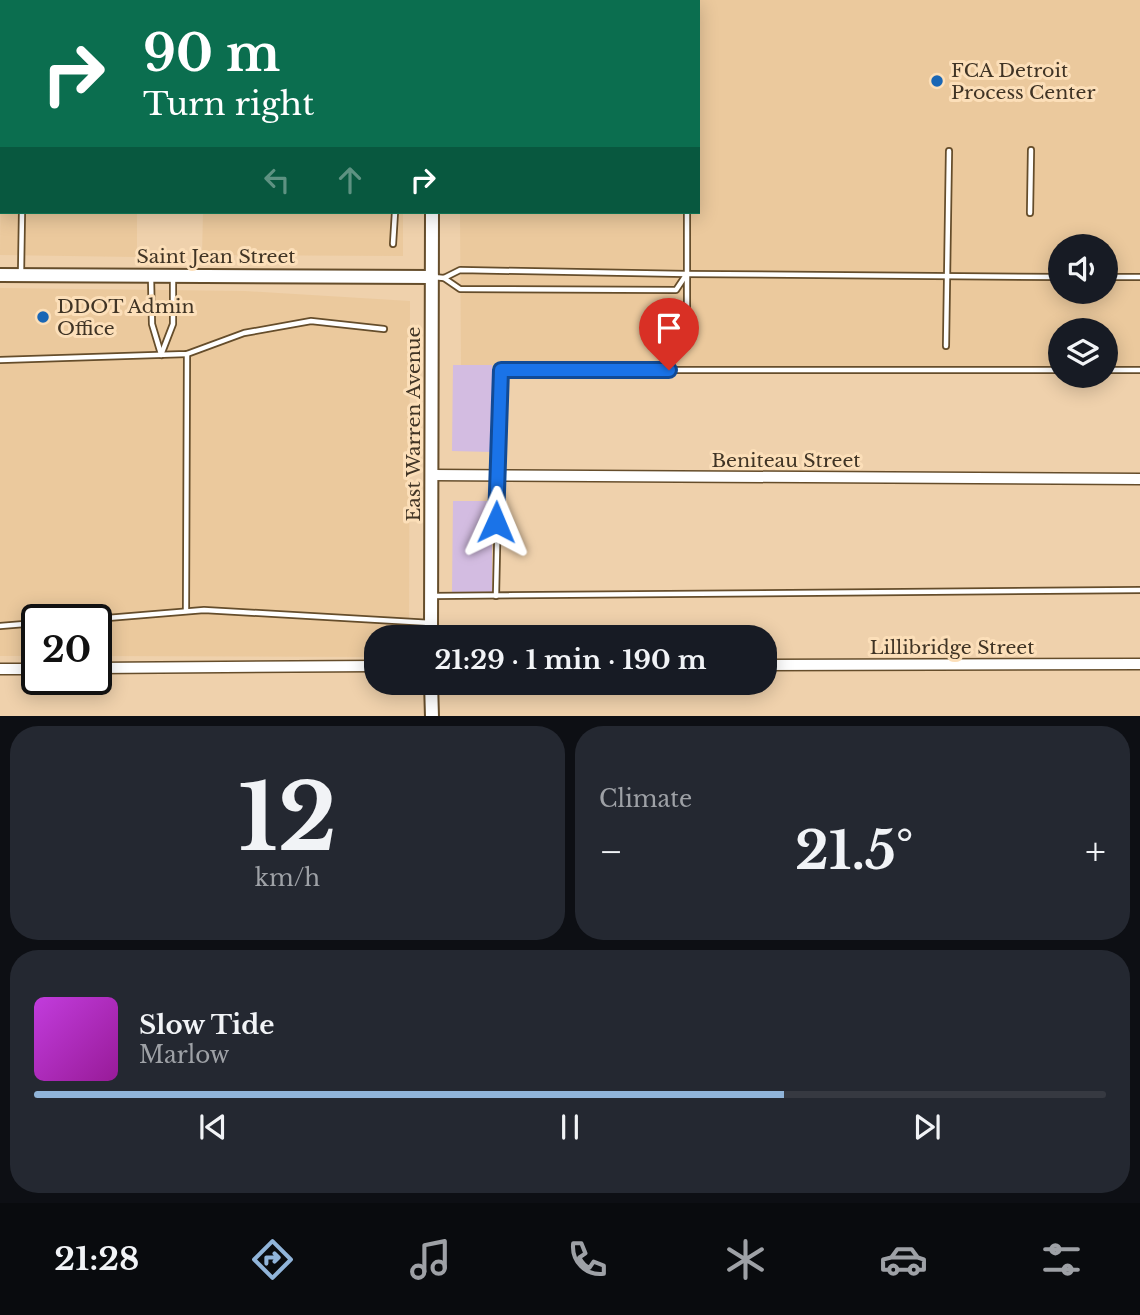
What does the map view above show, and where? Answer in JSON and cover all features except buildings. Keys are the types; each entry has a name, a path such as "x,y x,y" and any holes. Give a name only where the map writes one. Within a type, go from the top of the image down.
{"main road":[{"name":"East Warren Avenue","path":"432,214 438,277 432,475 432,623"},
{"name":"Saint Jean Street","path":"0,275 438,277"},
{"path":"431,695 432,716"}],"street":[{"name":"Beniteau Street","path":"432,475 1140,479"},
{"name":"Lillibridge Street","path":"777,665 1140,664"},
{"path":"112,668 364,666"},
{"path":"0,669 21,668"}],"lane":[{"path":"1030,213 1031,150"},
{"path":"946,346 949,151"},
{"path":"21,275 22,214"},
{"path":"393,244 395,214"},
{"path":"687,214 687,346"},
{"path":"438,277 460,270 1048,277"},
{"path":"438,277 460,289 676,290 687,274"},
{"path":"151,275 152,324 162,355"},
{"path":"162,355 173,324 173,275"},
{"path":"1118,277 1140,277"},
{"path":"0,360 187,354 244,333 311,321 384,329"},
{"path":"186,611 187,354"},
{"path":"496,596 501,370 1048,370"},
{"path":"1118,370 1140,370"},
{"path":"432,596 1140,590"},
{"path":"112,617 204,610 432,623"},
{"path":"0,626 21,624"}],"shaded area":[{"path":"700,0 1140,0 1140,367 1118,367 1118,318 1048,318 1048,367 461,365 460,214 700,214"},
{"path":"0,214 137,214 137,257 0,255"},
{"path":"203,214 403,214 403,256 202,255"},
{"path":"0,288 245,291 410,301 409,625 364,625 364,657 112,656 112,604 21,604 21,656 0,656"},
{"path":"453,365 492,365 492,452 452,451"},
{"path":"453,501 492,501 492,592 452,592"}],"place":[{"name":"FCA Detroit Process Center","path":"937,81"},
{"name":"DDOT Admin Office","path":"43,317"}],"route":[{"path":"496,522 501,370 669,370"}]}
